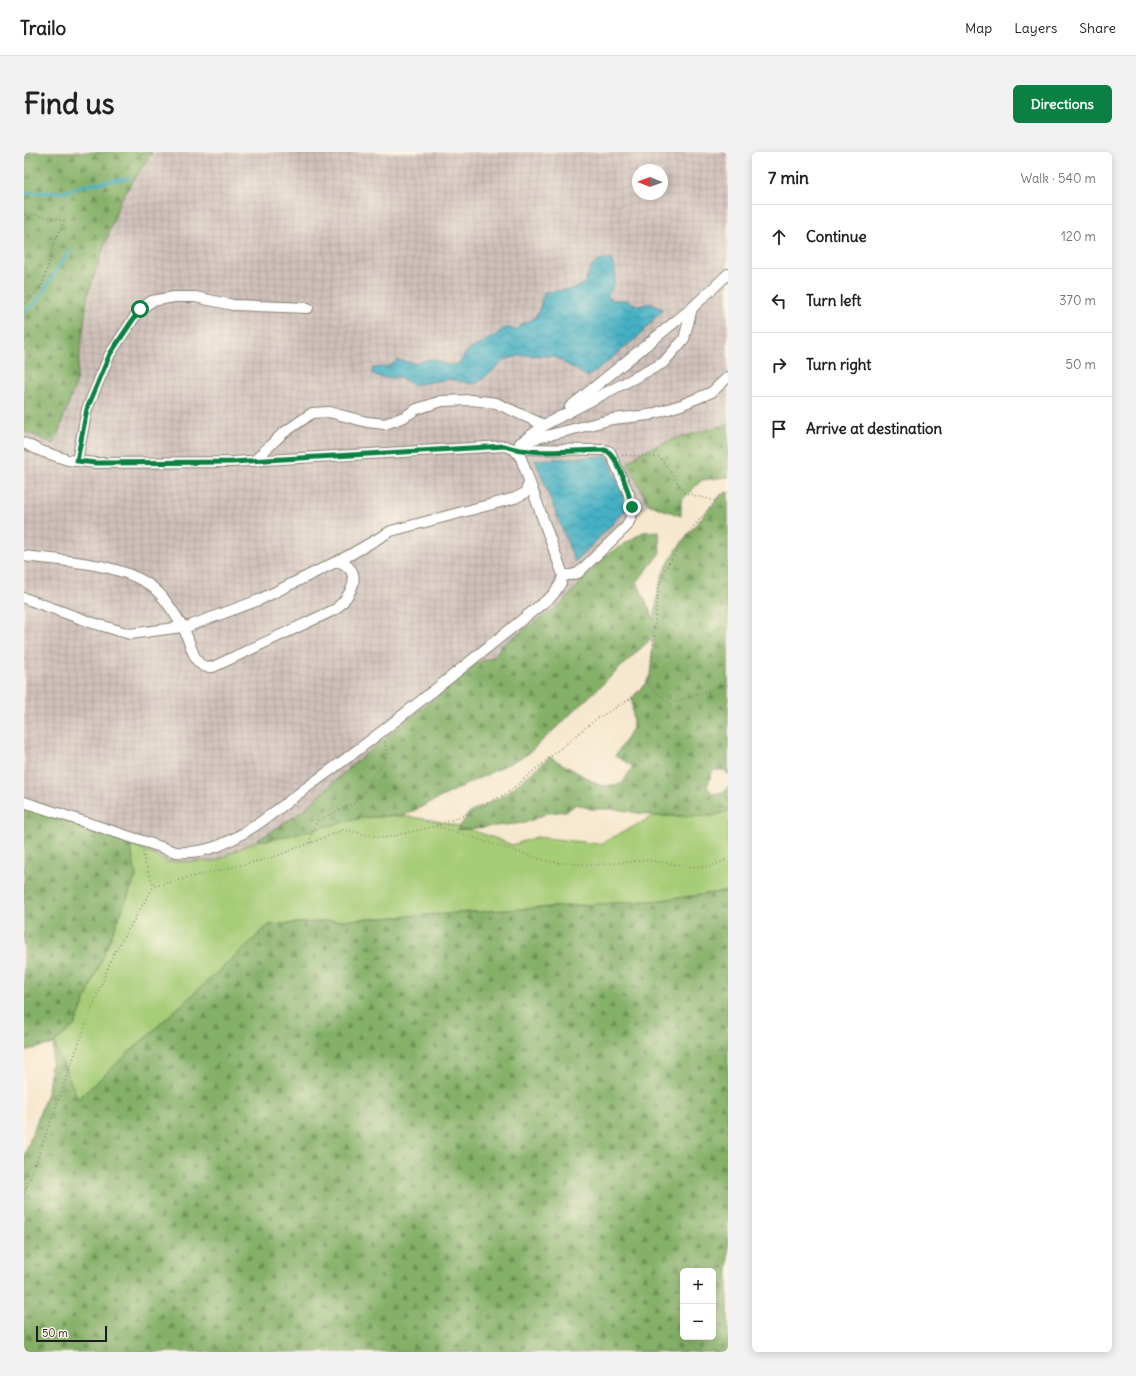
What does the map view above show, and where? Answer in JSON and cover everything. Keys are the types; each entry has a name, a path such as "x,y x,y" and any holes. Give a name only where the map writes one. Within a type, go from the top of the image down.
{"lane":[{"path":"513,446 566,410 692,308 728,274"},
{"path":"77,461 87,409 110,354 140,309 152,301 174,297 195,297 233,305 308,308"},
{"path":"544,426 663,363 684,339 692,308"},
{"path":"513,446 613,419 649,415 681,405 712,392 728,377"},
{"path":"254,461 282,434 312,412 329,412 367,422 384,424 404,417 417,409 442,401 472,400 496,403 544,426"},
{"path":"24,443 41,451 68,460 96,463 254,461 513,446 605,450 612,454 629,494 631,517 627,526 578,573 571,576 563,575"},
{"path":"24,802 142,842 176,852 191,853 218,846 259,822 337,766 553,595 562,583 563,575 521,458 513,446"},
{"path":"24,598 93,624 130,634 183,627 259,600 338,561 391,531 515,498 525,493 529,483"},
{"path":"24,556 88,564 126,574 142,580 158,592 183,627 198,663 206,667 213,667 336,609 346,600 354,582 353,573 348,565 338,561"}],"path":[{"path":"349,153 353,152"},
{"path":"24,214 43,216 64,221 53,245 43,284 24,306"},
{"path":"612,454 660,457 685,493 716,501"},
{"path":"24,1194 88,1018 113,955 154,886 259,861 343,830 384,838 436,826 469,813 506,794 596,719 632,698 646,683 650,675 658,590 665,569 692,528 721,495 728,492"},
{"path":"646,683 670,704 728,684"},
{"path":"311,842 310,837 317,821 354,803 363,794 373,775 382,767 386,754 384,729"},
{"path":"436,826 550,862 594,866 646,860 694,867 709,867 728,859"},
{"path":"142,842 145,864 154,886"}],"shaded area":[{"path":"152,152 728,152 728,424 674,439 643,451 628,463 648,504 605,556 562,603 501,646 495,656 477,663 350,767 301,812 258,840 215,861 168,862 130,843 24,806 24,431 54,444 76,383 88,293 120,201"}],"green space":[{"path":"24,152 152,152 120,201 88,293 76,383 54,444 24,431"},
{"path":"728,424 728,477 702,480 681,501 681,516 648,504 628,463 643,451 674,439"},
{"path":"728,492 728,775 725,770 713,770 707,787 713,794 726,791 728,787 728,811 712,816 654,816 616,809 591,809 576,804 567,811 548,813 525,823 457,830 469,813 506,794 550,757 601,786 622,784 633,766 615,756 633,728 632,698 646,683 650,675 654,636 528,754 405,815 362,818 270,840 258,840 301,812 350,767 477,663 495,656 501,646 562,603 605,556 643,532 659,531 660,553 637,582 654,620 660,581 665,569 684,539 706,512 721,495"},
{"path":"24,806 130,843 136,876 75,1025 54,1043 78,1099 269,925 663,900 728,891 728,1352 24,1352 24,1157 48,1090 54,1044 24,1051"},
{"path":"728,811 728,891 663,900 269,925 78,1099 54,1043 75,1025 136,876 130,843 168,862 215,861 258,840 270,840 361,818 399,816 438,821 495,838 512,845 537,837 600,844 654,816 712,816"}],"water":[{"path":"604,259 611,260 615,273 614,283 608,297 613,300 626,300 639,306 649,303 659,306 662,310 639,336 588,377 553,356 522,355 505,360 479,382 472,384 450,379 413,385 400,377 385,378 372,373 373,368 390,366 397,360 414,363 431,359 450,365 460,363 466,352 496,335 503,329 508,328 517,330 523,323 534,319 540,308 544,292 574,289 584,284 592,266"},
{"path":"608,456 628,508 575,562 535,460"}],"waterway":[{"path":"24,193 65,192 85,185 129,178"},
{"path":"24,311 35,304 70,249"}],"route":[{"path":"140,309 110,354 87,409 77,461 96,463 232,462 505,446 514,449 533,451 605,450 612,454 629,494 632,507"}]}
